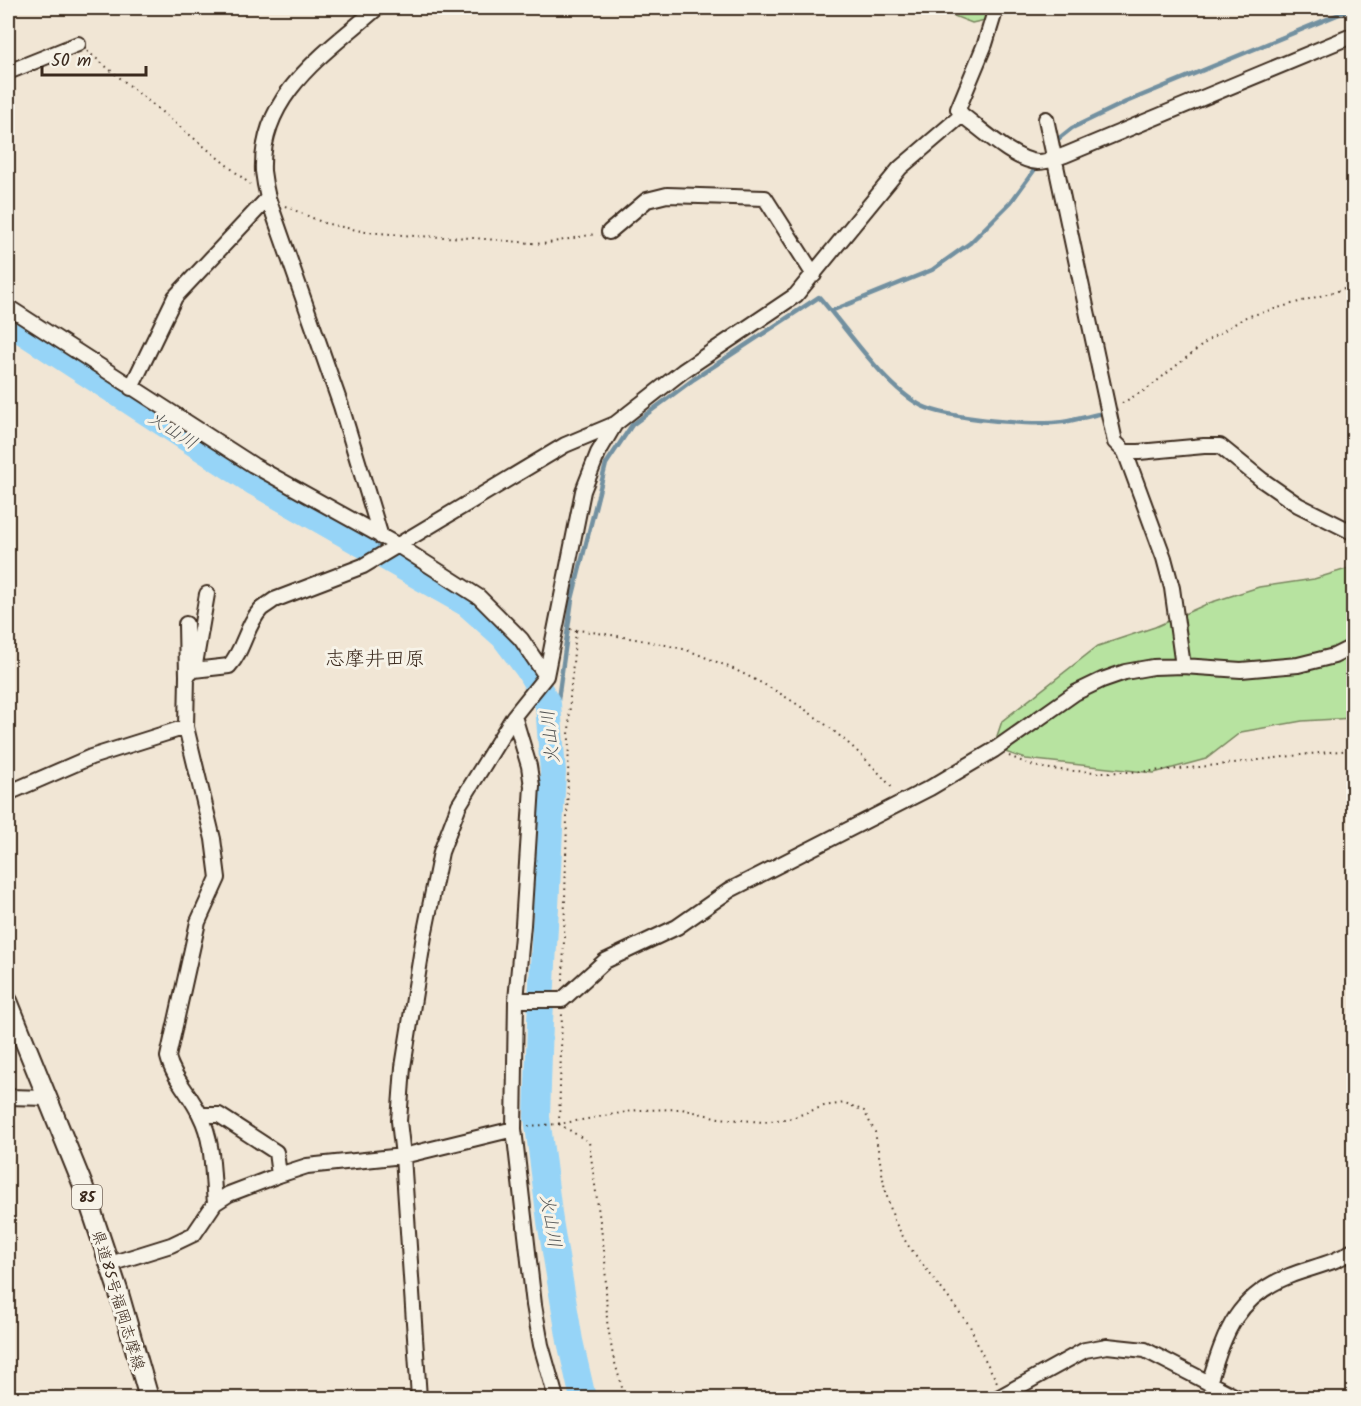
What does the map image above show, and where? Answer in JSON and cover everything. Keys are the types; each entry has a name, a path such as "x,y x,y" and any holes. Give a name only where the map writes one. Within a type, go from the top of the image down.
{"main road":[{"name":"県道85号福岡志摩線","path":"8,1001 84,1188 110,1264 149,1398"}],"street":[{"path":"377,8 307,67 279,105 266,141 263,172 268,198 341,406 381,537"},
{"path":"996,8 985,44 958,109 962,115 1025,159 1036,162 1055,159 1162,117 1353,35"},
{"path":"8,72 78,44"},
{"path":"191,673 229,666 236,659 261,609 274,600 363,566 565,445 615,424 683,371 796,295 900,168 962,115"},
{"path":"1046,119 1115,442 1125,452 1164,558 1172,588 1183,666"},
{"path":"609,232 647,200 667,195 765,198 814,275"},
{"path":"131,388 175,297 268,198"},
{"path":"8,307 253,465 399,546 479,597 521,639 546,676"},
{"path":"419,1398 399,1121 403,1067 424,936 441,852 459,805 514,716 546,676 583,491 598,453 615,424"},
{"path":"1125,452 1149,452 1204,446 1220,447 1298,505 1353,533"},
{"path":"207,594 191,673 186,727 213,839 218,878 198,922 168,1057 171,1067 201,1115 210,1141 214,1203"},
{"path":"186,624 191,673"},
{"path":"521,1001 559,1000 605,961 677,927 730,890 903,802 994,750 1075,693 1102,680 1125,672 1153,667 1264,669 1298,665 1334,656 1353,646"},
{"path":"514,716 529,766 532,786 523,925 518,1128 533,1297 542,1345 556,1398"},
{"path":"8,793 91,757 186,727"},
{"path":"8,1097 47,1098"},
{"path":"201,1115 219,1115 276,1152 279,1175"},
{"path":"110,1264 171,1245 194,1234 214,1203 229,1194 279,1175 307,1166 403,1156 518,1128"},
{"path":"1209,1383 1223,1338 1235,1317 1252,1299 1289,1276 1331,1262 1353,1250"},
{"path":"1001,1396 1085,1350 1107,1347 1145,1350 1238,1398"}],"path":[{"path":"78,44 268,198 324,223 366,232 543,244 609,232"},
{"path":"1109,411 1147,389 1210,339 1246,317 1348,288 1353,284"},
{"path":"559,1124 559,1000 570,697 576,629 685,649 782,694 833,730 872,764 903,802"},
{"path":"994,750 1036,767 1057,771 1130,772 1353,750"},
{"path":"518,1128 559,1124 638,1110 682,1109 719,1118 763,1122 792,1118 824,1106 845,1103 864,1111 875,1132 885,1191 894,1220 907,1244 970,1326 1001,1396"},
{"path":"559,1124 589,1142 605,1257 607,1322 613,1356 625,1398"}],"green space":[{"path":"940,8 1008,8 1003,16 972,23 941,11"},
{"path":"1353,567 1353,718 1302,721 1241,732 1206,759 1154,773 1026,759 1002,751 996,739 1002,721 1098,646 1155,627 1209,603 1259,587 1314,579"}],"waterway":[{"path":"1053,143 1072,128 1126,102 1354,8"},
{"path":"831,311 932,270 970,243 1011,202 1038,165"},
{"path":"551,732 557,707 572,599 606,464 632,425 694,379 819,297 881,372 908,397 922,406 951,415 1032,423 1063,422 1103,413"},
{"name":"火山川","path":"8,322 255,483 467,604 503,636 528,669 548,704 553,772 537,1117 550,1221 570,1341 583,1398"}],"district":[{"name":"志摩井田原","path":"375,658"}]}
